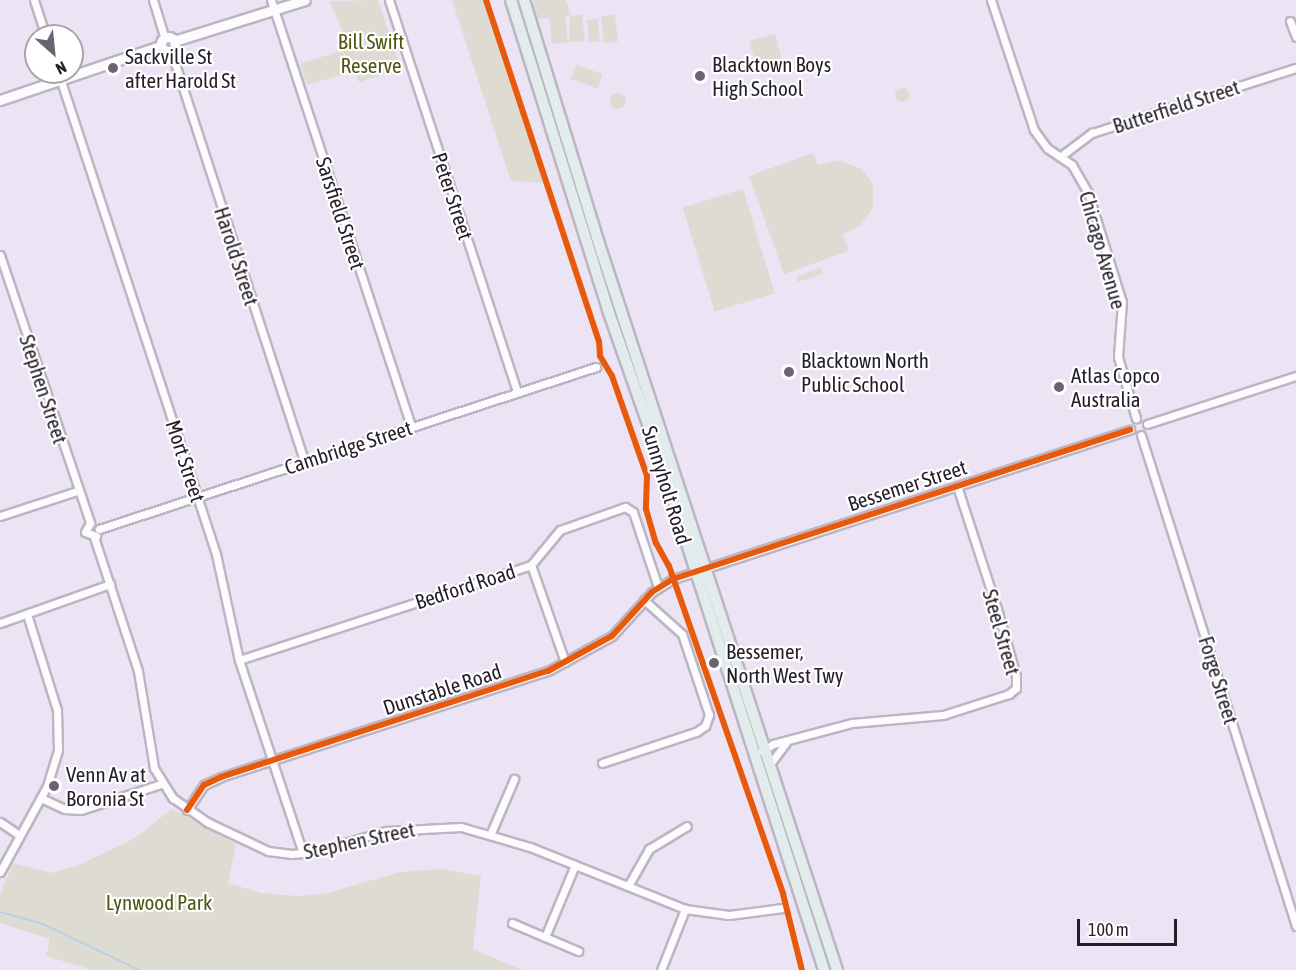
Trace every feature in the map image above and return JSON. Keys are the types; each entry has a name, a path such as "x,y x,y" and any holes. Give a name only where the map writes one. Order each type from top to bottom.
{"main road":[{"name":"Sunnyholt Road","path":"511,0 765,766 837,970"},
{"name":"Sunnyholt Road","path":"524,0 700,570 765,747 765,766 824,970"}],"street":[{"path":"34,0 42,24"},
{"path":"153,0 162,42"},
{"name":"Sarsfield Street","path":"271,0 411,427"},
{"path":"84,68 162,42 173,46 305,0"},
{"name":"Peter Street","path":"389,0 517,392"},
{"name":"Chicago Avenue","path":"991,0 1034,130 1047,148 1062,156 1085,185 1121,296 1118,357 1136,418"},
{"path":"1290,21 1296,37"},
{"name":"Harold Street","path":"173,46 304,461"},
{"name":"Butterfield Street","path":"1062,156 1092,133 1296,68"},
{"path":"0,100 39,84"},
{"name":"Mort Street","path":"62,84 216,554 239,660 303,853"},
{"name":"Stephen Street","path":"0,255 77,491 90,523 85,532 94,537 138,671 147,742 161,784 186,810 268,850 303,853 408,827 461,827 491,833 685,909 729,915 783,908"},
{"name":"Cambridge Street","path":"99,529 596,367"},
{"path":"1147,424 1136,418 1130,430 1141,435 1147,424 1296,376"},
{"name":"Bessemer Street","path":"700,570 1130,430"},
{"name":"Forge Street","path":"1141,435 1296,926"},
{"name":"Steel Street","path":"765,747 852,723 943,715 1009,694 1016,688 1000,621 957,486"},
{"path":"0,516 77,491"},
{"name":"Bedford Road","path":"239,660 531,565 561,530 628,507 639,526 658,587"},
{"path":"90,523 99,529 94,537"},
{"path":"531,565 565,662"},
{"name":"Dunstable Road","path":"186,810 213,780 523,681 565,662 612,636 658,587 700,570"},
{"path":"0,623 110,584"},
{"path":"602,763 696,732 705,726 709,716 682,633 644,600"},
{"path":"0,872 41,798 56,760 59,731 52,692 27,614"},
{"path":"765,766 786,743"},
{"path":"491,833 514,779"},
{"path":"41,798 61,808 81,810 161,784"},
{"path":"0,822 19,835"},
{"path":"628,886 649,849 687,825"},
{"path":"545,937 575,865"},
{"path":"661,970 685,909"},
{"path":"512,923 578,951"}],"green space":[{"name":"Bill Swift Reserve","path":"378,0 401,69 359,82 354,71 307,85 300,64 349,48 330,1"},
{"path":"452,0 483,0 544,183 511,181"},
{"path":"533,0 566,0 571,16 582,15 585,41 569,42 570,15 565,16 568,42 552,44 549,18 537,19"},
{"path":"615,15 618,42 604,43 601,16"},
{"path":"598,19 600,41 589,42 587,20"},
{"path":"775,34 779,46 773,48 779,47 782,60 757,67 749,41"},
{"path":"576,65 602,74 598,88 571,79"},
{"path":"899,88 905,88 909,95 905,102 899,102 895,98 895,92"},
{"path":"618,93 626,101 618,109 610,101"},
{"path":"813,153 818,165 838,160 862,169 873,185 873,208 860,226 843,234 849,251 784,274 749,176"},
{"path":"743,189 775,293 715,312 683,207"},
{"path":"821,267 823,274 798,282 796,277"},
{"name":"Lynwood Park","path":"172,809 236,844 228,883 261,893 297,896 324,894 400,872 441,869 481,876 473,949 522,970 92,970 46,956 50,939 0,923 0,895 13,863 51,873 77,866 133,839"}],"waterway":[{"path":"0,912 43,924 139,970"}],"cycle path":[{"path":"486,0 599,341 600,356 612,376 647,476 646,509 656,543 669,566 783,894 802,970"},
{"path":"187,810 204,785 221,777 548,671 612,636 652,592 673,579 1130,430"}],"place":[{"name":"Sackville St after Harold St","path":"113,68"},
{"name":"Blacktown Boys High School","path":"700,76"},
{"name":"Blacktown North Public School","path":"789,372"},
{"name":"Atlas Copco Australia","path":"1059,387"},
{"name":"Bessemer, North West Twy","path":"714,663"},
{"name":"Venn Av at Boronia St","path":"54,786"}]}
